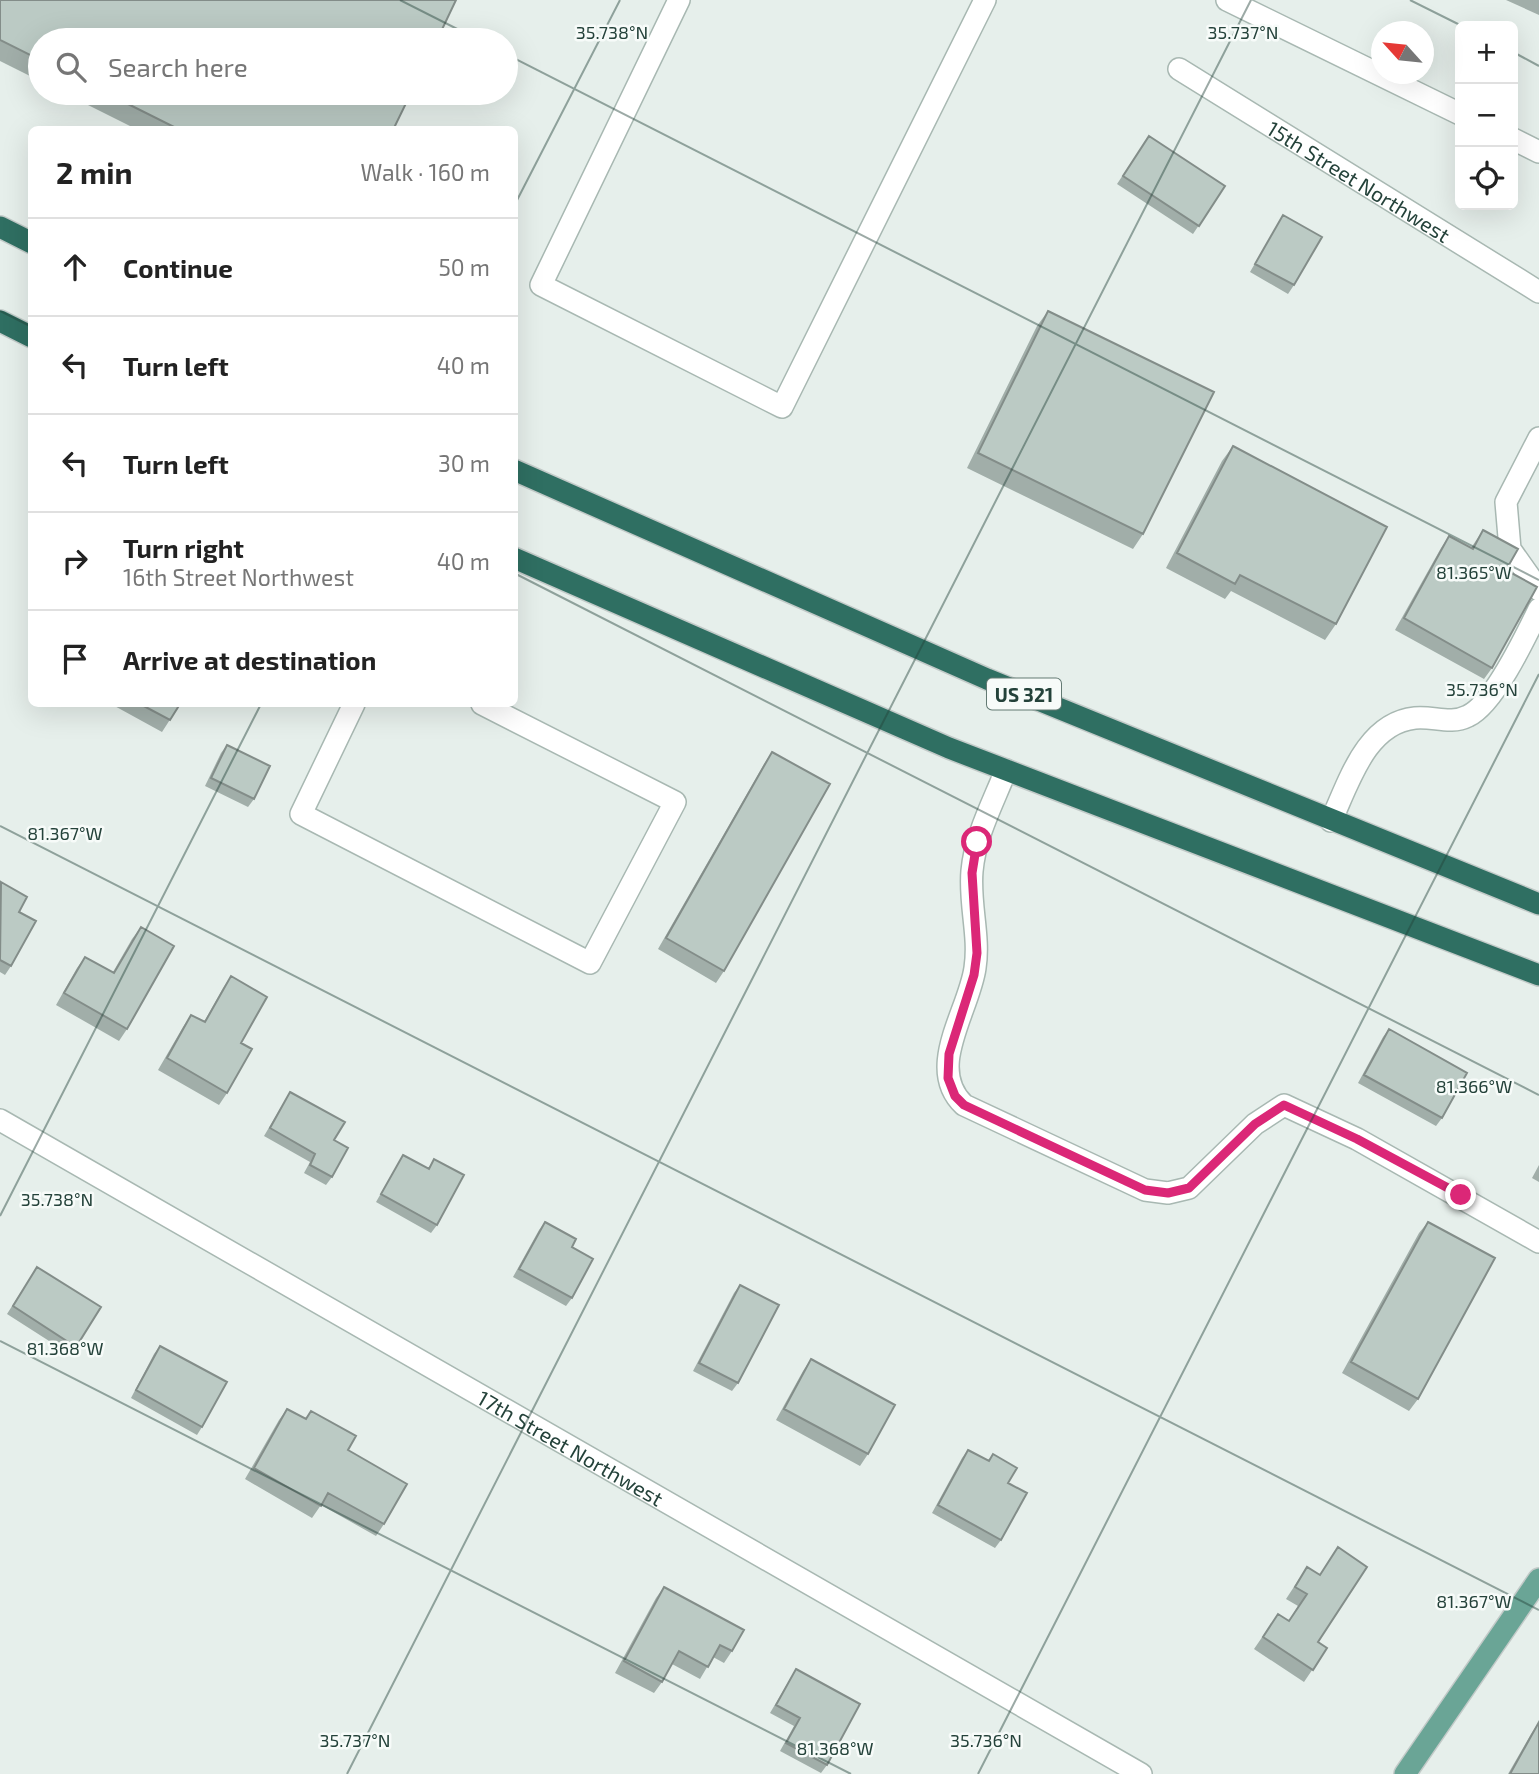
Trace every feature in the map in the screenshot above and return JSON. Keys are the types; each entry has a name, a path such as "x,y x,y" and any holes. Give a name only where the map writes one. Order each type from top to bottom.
{"highway":[{"path":"0,228 28,241"},
{"path":"0,321 28,335"},
{"name":"US 321","path":"518,472 986,679 1539,904"},
{"path":"518,560 949,748 1539,975"}],"main road":[{"path":"1405,1774 1539,1578"}],"street":[{"path":"679,0 541,285 782,407 985,0"},
{"path":"1227,0 1455,112"},
{"name":"15th Street Northwest","path":"1179,69 1539,292"},
{"path":"1518,142 1539,152"},
{"path":"1539,438 1506,502 1510,549 1539,590"},
{"path":"1331,821 1374,739 1392,724 1415,718 1448,722 1470,716 1486,702 1539,610"},
{"path":"354,707 301,814 590,963 676,802 488,707"},
{"path":"1006,769 977,842 972,873 977,953 974,975 949,1054 948,1078 955,1096 964,1105 1145,1190 1168,1193 1189,1188 1255,1124 1284,1105 1357,1139 1539,1242"},
{"name":"17th Street Northwest","path":"0,1120 1141,1774"}],"building":[{"path":"0,0 456,0 443,28 28,28 28,54 0,40"},
{"path":"130,105 405,105 395,126 172,126"},
{"path":"1149,136 1225,186 1199,226 1123,176"},
{"path":"1283,215 1322,237 1294,285 1255,264"},
{"path":"1048,311 1214,392 1143,534 978,453"},
{"path":"1233,446 1387,527 1336,624 1240,575 1235,584 1177,553"},
{"path":"1483,530 1518,549 1506,570 1537,587 1492,668 1404,618 1449,536 1473,549"},
{"path":"146,707 178,707 170,720"},
{"path":"227,745 270,766 254,799 211,778"},
{"path":"772,752 830,784 724,971 666,938"},
{"path":"1,882 27,897 19,912 36,921 11,966 0,960"},
{"path":"141,927 174,946 127,1029 64,993 85,957 114,973"},
{"path":"231,976 267,997 241,1043 252,1049 227,1093 167,1058 191,1015 205,1022"},
{"path":"1389,1029 1467,1073 1442,1118 1364,1075"},
{"path":"290,1092 345,1122 334,1140 348,1148 332,1177 310,1165 315,1154 270,1128"},
{"path":"403,1155 429,1169 434,1159 464,1175 437,1225 381,1194"},
{"path":"545,1222 576,1239 572,1247 593,1259 572,1298 519,1269"},
{"path":"1428,1222 1495,1258 1418,1399 1351,1362"},
{"path":"37,1267 101,1307 76,1347 13,1306"},
{"path":"740,1285 779,1305 738,1383 699,1363"},
{"path":"160,1346 227,1382 202,1427 136,1390"},
{"path":"811,1359 895,1405 868,1454 784,1409"},
{"path":"287,1409 306,1419 311,1411 356,1436 348,1450 407,1484 384,1524 328,1493 321,1506 254,1468"},
{"path":"968,1450 989,1461 993,1454 1017,1468 1008,1483 1027,1493 1001,1540 938,1505"},
{"path":"1338,1547 1367,1567 1318,1642 1327,1648 1313,1670 1263,1637 1278,1614 1289,1621 1307,1594 1295,1587 1307,1567 1320,1575"},
{"path":"664,1587 744,1630 732,1651 720,1645 708,1667 679,1651 662,1682 624,1661"},
{"path":"796,1669 860,1704 827,1765 786,1743 800,1718 776,1705"},
{"path":"1539,1722 1539,1774 1510,1774"}],"route":[{"path":"977,842 972,873 977,953 974,975 949,1054 948,1078 955,1096 964,1105 1145,1190 1168,1193 1189,1188 1255,1124 1284,1105 1357,1139 1461,1195"}]}
